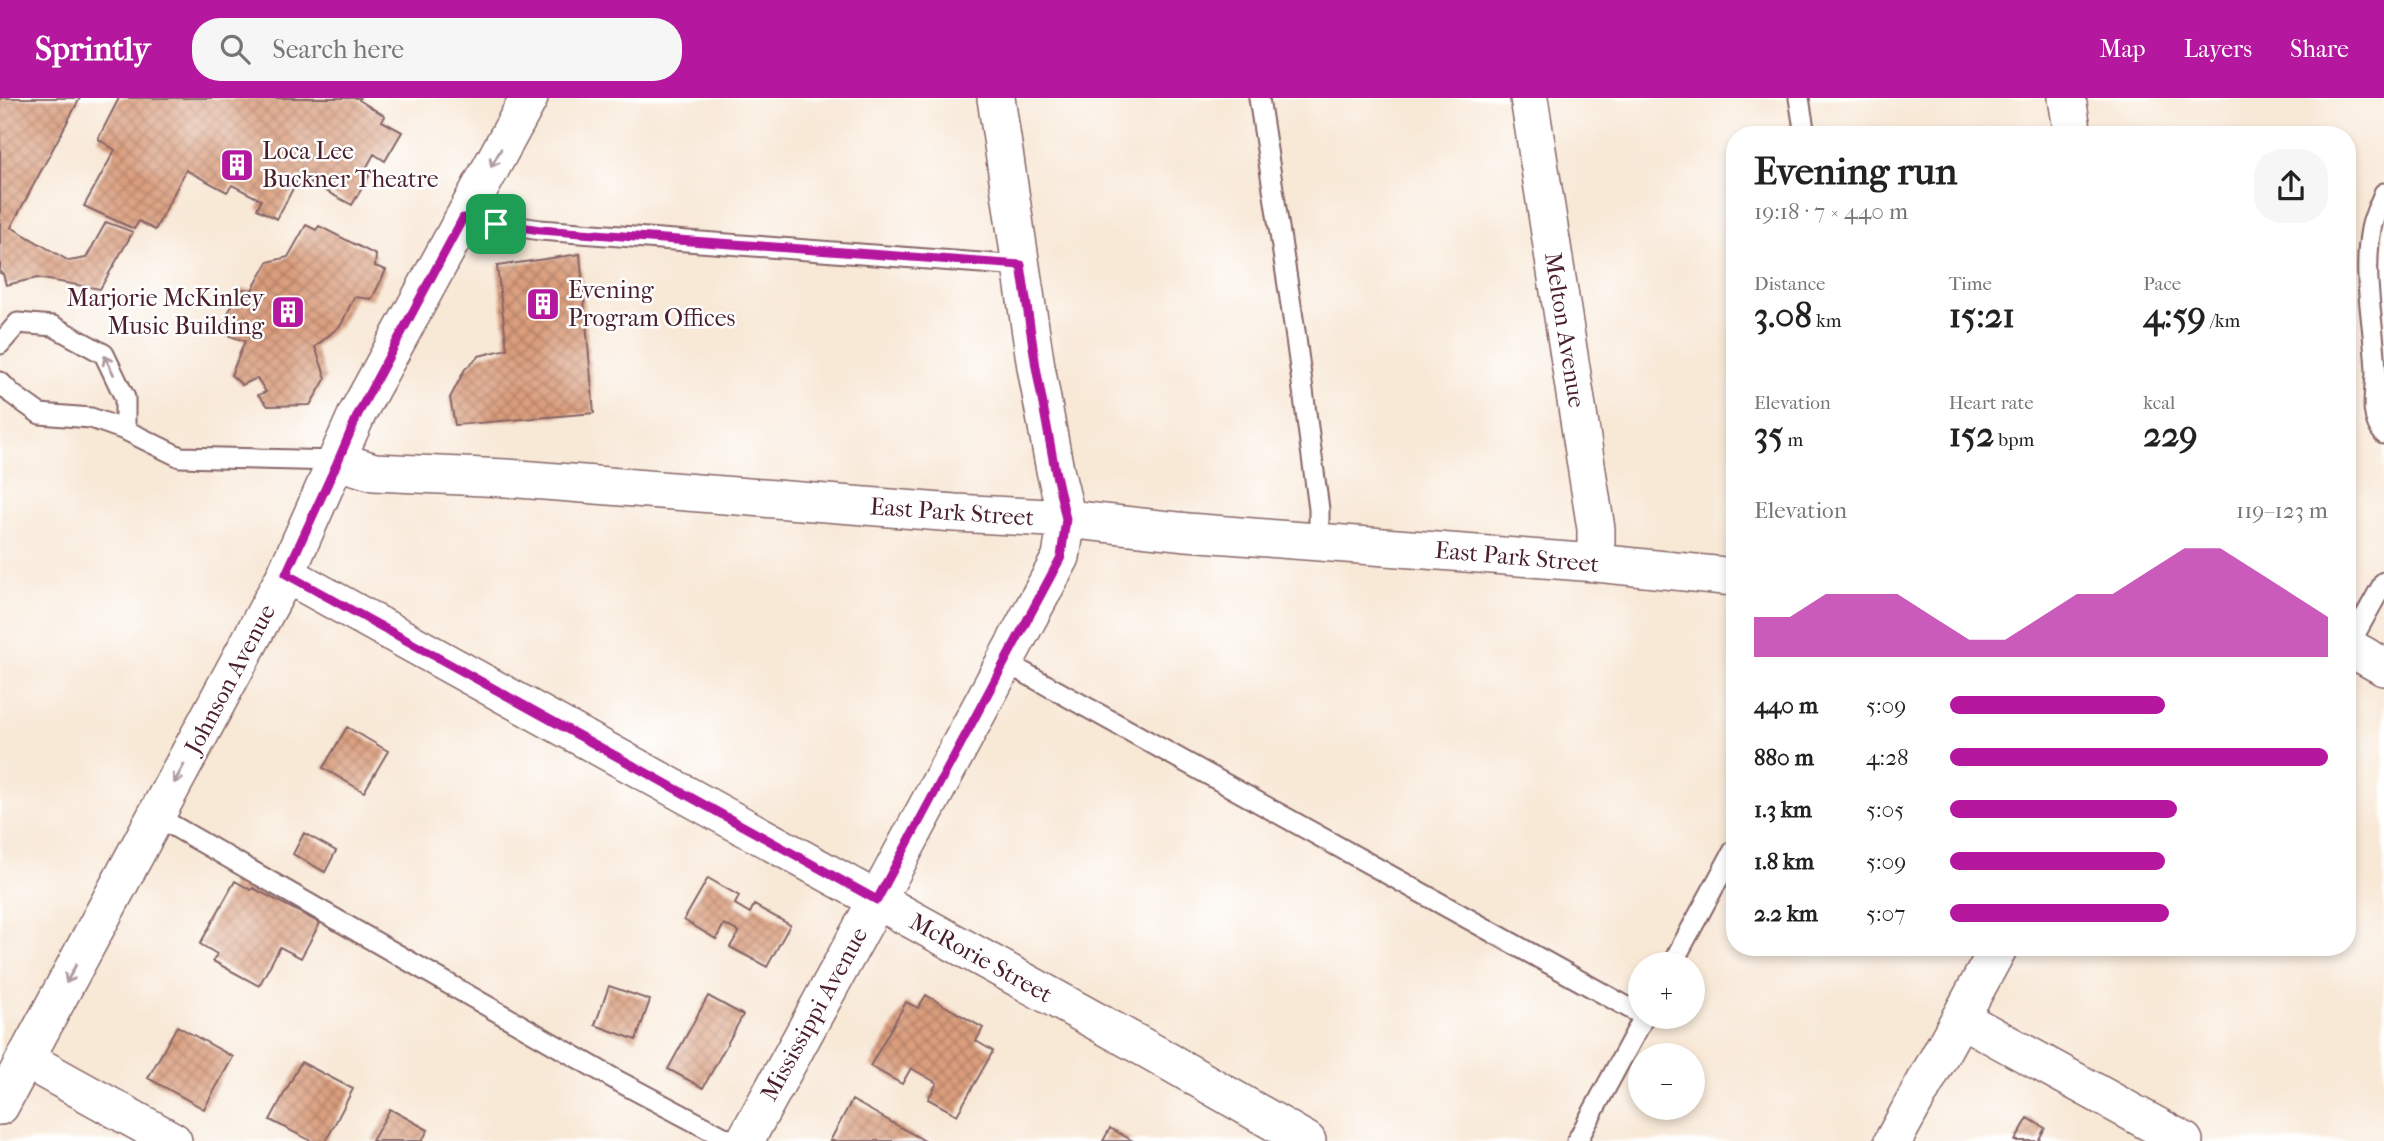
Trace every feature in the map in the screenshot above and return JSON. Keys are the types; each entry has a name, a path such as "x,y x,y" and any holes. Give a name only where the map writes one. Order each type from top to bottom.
{"street":[{"name":"Johnson Avenue","path":"0,1106 286,574 358,414 529,98"},
{"name":"Mississippi Avenue","path":"745,1141 1061,557 1066,519 1041,393 996,98"},
{"name":"Melton Avenue","path":"1529,98 1596,529 1596,564"},
{"path":"2067,98 2072,126"},
{"name":"East Park Street","path":"338,461 374,471 506,478 955,513 1066,519 1726,576"},
{"name":"McRorie Street","path":"286,574 1152,1052 1307,1141"},
{"path":"2356,652 2384,667"},
{"path":"1893,1141 1994,956"},
{"path":"1960,1018 2184,1141"},
{"path":"25,1059 173,1141"}],"lane":[{"path":"1259,98 1316,482 1319,541"},
{"path":"1799,98 1804,126"},
{"path":"2384,193 2371,226 2368,257 2376,299 2376,372 2373,398 2379,428 2384,434"},
{"path":"463,218 540,230 1021,265"},
{"path":"0,344 19,323 53,326 104,354 124,398 125,430"},
{"path":"0,382 40,414 91,418 125,430 180,457 338,461"},
{"path":"2356,631 2384,582"},
{"path":"1005,662 1628,1007"},
{"path":"156,816 606,1074 732,1141"},
{"path":"1679,952 1726,865"},
{"path":"1577,1141 1638,1029"}],"building":[{"path":"0,98 80,98 11,227 69,261 86,258 106,222 133,232 100,289 37,278 6,285 3,274 0,273"},
{"name":"Loca Lee Buckner Theatre","path":"119,98 360,98 359,100 385,116 382,121 402,132 385,161 374,154 364,172 369,176 352,205 299,177 277,219 257,209 261,200 232,185 227,192 186,170 155,230 139,221 134,229 84,206 115,150 98,139"},
{"name":"Marjorie McKinley Music Building","path":"306,225 316,230 319,226 376,255 375,266 386,270 372,299 354,297 341,325 315,347 326,378 310,405 268,406 258,395 266,392 257,378 242,385 231,375 245,341 218,332 241,289 252,290 268,262 288,257"},
{"name":"Evening Program Offices","path":"580,254 594,413 455,425 450,398 465,369 479,356 507,349 497,266"},
{"path":"347,727 388,751 364,792 323,768"},
{"path":"304,833 336,851 325,872 293,854"},
{"path":"708,878 739,896 735,904 750,913 754,905 790,925 767,967 730,947 739,932 724,924 716,939 684,920"},
{"path":"235,881 320,923 301,958 280,947 259,986 213,961 217,954 200,944"},
{"path":"609,986 650,1000 636,1040 595,1025"},
{"path":"926,995 983,1028 976,1041 993,1051 957,1115 928,1099 937,1083 911,1068 902,1084 870,1066 906,1002 918,1008"},
{"path":"708,996 743,1015 703,1088 668,1069"},
{"path":"177,1026 233,1057 204,1109 148,1078"},
{"path":"301,1062 353,1089 326,1141 311,1141 270,1120"},
{"path":"852,1100 925,1141 830,1141"},
{"path":"390,1109 428,1130 422,1141 372,1141"},
{"path":"2028,1118 2045,1128 2038,1141 2015,1141"},
{"path":"1110,1128 1133,1141 1103,1141"}],"place":[{"name":"Loca Lee Buckner Theatre","path":"237,165"},
{"name":"Evening Program Offices","path":"543,304"},
{"name":"Marjorie McKinley Music Building","path":"288,312"}],"route":[{"path":"463,218 496,224 540,230 1021,265 1036,367 1066,519 1061,557 877,900 286,574 358,414 463,218"}]}
